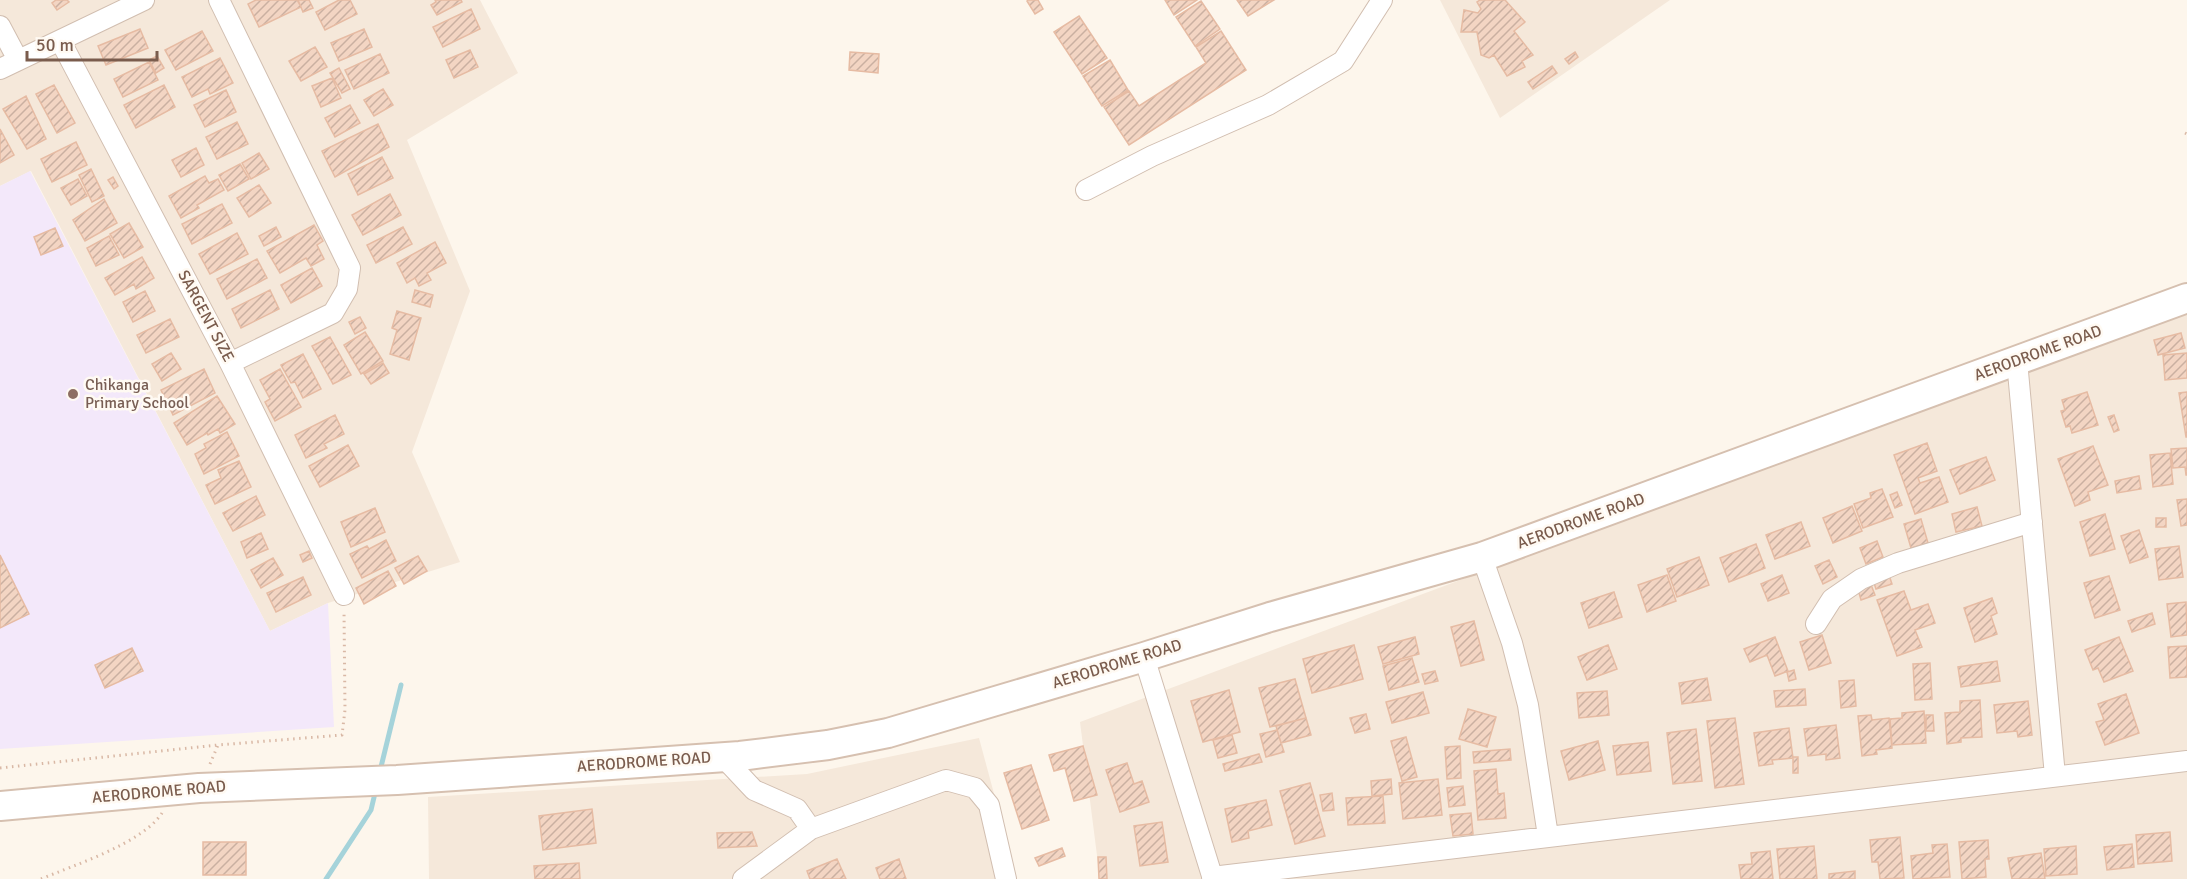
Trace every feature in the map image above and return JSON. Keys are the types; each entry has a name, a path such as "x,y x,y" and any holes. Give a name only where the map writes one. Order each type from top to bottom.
{"street":[{"path":"0,69 61,42 144,0"},
{"path":"219,0 350,267 347,289 333,314 230,363"},
{"path":"1086,190 1152,156 1268,105 1343,61 1382,0"},
{"path":"0,26 18,60"},
{"name":"SARGENT SIZE","path":"61,42 230,363 344,595"},
{"name":"AERODROME ROAD","path":"0,806 188,789 398,780 723,757 828,745 888,733 1144,657 1270,616 1482,557 2187,298"},
{"path":"2017,361 2055,776"},
{"path":"1816,624 1832,599 1861,579 1899,563 2032,522"},
{"path":"1482,557 1512,642 1528,705 1548,836"},
{"path":"1144,657 1213,878 2187,761"},
{"path":"723,757 754,790 796,809 811,829"},
{"path":"743,879 811,829 946,780 975,788 989,805 1006,879"}],"path":[{"path":"0,768 218,745 342,735 345,710 344,595"},
{"path":"41,879 121,845 157,822 188,789 218,745"}],"shaded area":[{"path":"0,0 480,0 518,73 407,140 470,291 412,452 460,562 328,603 270,631 31,171 0,186"},
{"path":"1440,0 1670,0 1500,118"},
{"name":"Chikanga Primary School","path":"30,171 270,631 328,603 334,727 0,749 0,186"},
{"path":"2187,309 2187,879 1100,879 1080,722"},
{"path":"979,738 1017,879 429,879 428,797 807,774"}],"building":[{"path":"56,0 69,2 57,10 52,3"},
{"path":"256,0 297,0 301,7 259,27 248,4"},
{"path":"298,0 309,0 313,8 303,12"},
{"path":"339,0 350,0 357,14 325,30 316,12"},
{"path":"435,0 461,0 462,2 437,15 431,5 436,2"},
{"path":"1028,0 1038,0 1043,9 1035,14"},
{"path":"1165,0 1197,0 1174,15"},
{"path":"1237,0 1274,0 1248,16"},
{"path":"1505,0 1525,22 1514,31 1533,55 1522,61 1525,67 1507,76 1494,55 1489,58 1481,55 1477,32 1461,32 1464,10 1478,13 1481,9 1477,2"},
{"path":"1201,1 1220,29 1195,46 1176,17"},
{"path":"471,9 480,29 443,47 433,27"},
{"path":"1079,16 1107,58 1082,74 1054,32"},
{"path":"140,29 148,48 106,65 98,46"},
{"path":"364,29 372,47 339,61 331,43"},
{"path":"202,31 213,51 176,70 165,50"},
{"path":"1221,31 1246,70 1129,145 1104,107 1129,91 1139,106 1206,63 1196,47"},
{"path":"315,47 327,67 301,81 289,61"},
{"path":"470,50 478,67 454,78 446,60"},
{"path":"850,52 879,54 878,73 849,70"},
{"path":"1575,52 1578,57 1569,64 1565,59"},
{"path":"380,54 389,73 354,89 345,70"},
{"path":"157,56 164,68 156,73 149,60"},
{"path":"220,58 233,83 210,94 208,89 192,97 182,77"},
{"path":"1110,60 1128,90 1102,106 1083,76"},
{"path":"149,62 158,80 123,97 114,79"},
{"path":"1552,66 1557,73 1533,89 1528,82"},
{"path":"339,68 350,89 342,93 330,73"},
{"path":"332,78 341,98 321,107 312,86"},
{"path":"54,85 75,123 57,133 36,94"},
{"path":"164,85 175,107 136,128 124,105"},
{"path":"383,89 393,105 374,116 364,100"},
{"path":"226,90 236,112 205,127 194,105"},
{"path":"26,96 46,139 27,149 3,109"},
{"path":"350,105 360,123 335,137 325,118"},
{"path":"237,122 248,144 217,159 206,137"},
{"path":"378,124 389,147 335,177 322,151"},
{"path":"0,129 14,155 0,163"},
{"path":"76,142 87,165 52,182 41,159"},
{"path":"196,148 204,165 181,177 172,160"},
{"path":"259,153 269,169 251,179 242,163"},
{"path":"382,157 393,178 358,195 348,174"},
{"path":"240,164 249,179 228,191 219,175"},
{"path":"91,169 104,196 92,202 79,175"},
{"path":"205,176 209,183 218,179 224,190 197,205 199,208 181,218 169,196"},
{"path":"113,177 118,186 114,189 108,180"},
{"path":"78,179 87,196 71,205 61,188"},
{"path":"259,185 271,203 249,217 237,198"},
{"path":"390,194 401,215 363,235 352,215"},
{"path":"104,199 117,223 85,241 73,220"},
{"path":"222,204 232,223 192,244 182,224"},
{"path":"129,223 143,247 124,258 110,234"},
{"path":"314,225 323,241 317,245 324,259 311,266 306,258 280,273 267,251"},
{"path":"276,227 281,237 264,246 259,236"},
{"path":"403,227 412,244 376,263 367,245"},
{"path":"55,228 63,246 41,255 34,237"},
{"path":"237,233 248,254 210,274 199,254"},
{"path":"109,236 119,255 96,266 87,248"},
{"path":"435,242 446,263 427,273 431,280 419,286 415,278 407,283 397,263"},
{"path":"142,257 154,278 136,289 134,284 115,295 105,278"},
{"path":"257,259 267,278 227,299 217,279"},
{"path":"312,268 322,286 291,303 281,285"},
{"path":"270,290 279,309 241,328 232,309"},
{"path":"415,290 433,295 430,307 412,302"},
{"path":"145,291 155,311 133,322 123,302"},
{"path":"397,311 421,318 409,360 390,354 397,330 392,328"},
{"path":"360,317 366,328 355,334 349,322"},
{"path":"170,319 179,337 146,353 137,335"},
{"path":"365,332 383,361 361,374 344,345"},
{"path":"2181,333 2185,348 2158,355 2154,340"},
{"path":"330,337 351,375 333,384 312,346"},
{"path":"171,353 181,369 162,381 152,364"},
{"path":"2187,353 2187,378 2165,380 2163,355"},
{"path":"303,354 321,389 303,398 295,382 291,383 281,365"},
{"path":"383,363 389,373 371,384 364,374"},
{"path":"204,369 215,393 173,415 161,390"},
{"path":"280,369 301,407 275,421 265,402 270,399 260,380"},
{"path":"2087,392 2098,425 2072,433 2070,426 2066,427 2061,411 2065,410 2062,400"},
{"path":"2187,392 2187,437 2186,437 2179,393"},
{"path":"217,396 235,424 220,433 218,429 208,435 207,433 187,445 174,423"},
{"path":"335,415 344,434 324,444 327,448 306,458 295,435"},
{"path":"2114,415 2119,430 2114,432 2108,417"},
{"path":"227,432 239,456 204,474 195,454 206,448 204,444"},
{"path":"1927,443 1937,471 1918,478 1920,483 1939,477 1948,502 1915,514 1894,455"},
{"path":"348,445 359,466 320,487 309,466"},
{"path":"2093,446 2108,485 2088,492 2090,500 2075,506 2058,459"},
{"path":"2187,448 2186,475 2185,467 2173,468 2171,449"},
{"path":"2170,453 2173,484 2153,487 2150,455"},
{"path":"1986,457 1995,480 1960,494 1950,470"},
{"path":"239,461 251,487 215,504 206,485 221,478 218,470"},
{"path":"2139,476 2141,489 2117,493 2115,481"},
{"path":"1882,489 1893,517 1863,528 1854,504 1871,498 1870,493"},
{"path":"1897,492 1902,505 1895,508 1890,495"},
{"path":"256,496 265,515 233,531 223,513"},
{"path":"2187,499 2187,525 2181,526 2177,500"},
{"path":"1852,506 1862,531 1833,543 1823,518"},
{"path":"1977,507 1982,526 1956,532 1952,514"},
{"path":"375,508 385,532 351,547 341,522"},
{"path":"2105,514 2115,549 2090,556 2080,522"},
{"path":"2156,518 2166,518 2166,527 2156,527"},
{"path":"1921,519 1928,543 1911,548 1904,524"},
{"path":"1801,522 1810,546 1775,559 1766,535"},
{"path":"2139,530 2148,557 2130,563 2121,536"},
{"path":"261,533 268,549 247,558 241,542"},
{"path":"386,540 396,561 362,578 350,554 367,546 369,549"},
{"path":"1877,541 1883,557 1866,564 1860,548"},
{"path":"1756,544 1765,568 1729,582 1720,558"},
{"path":"2179,546 2183,577 2159,580 2155,549"},
{"path":"309,551 312,558 303,562 300,555"},
{"path":"0,555 29,614 0,628"},
{"path":"418,556 427,571 404,584 395,568"},
{"path":"1699,557 1709,585 1677,597 1667,569"},
{"path":"273,558 283,575 261,588 251,570"},
{"path":"1829,560 1837,577 1823,584 1815,566"},
{"path":"388,571 396,586 364,604 356,588"},
{"path":"1667,575 1676,601 1647,612 1638,585"},
{"path":"1782,575 1789,593 1768,601 1761,584"},
{"path":"1889,575 1892,584 1876,589 1873,580"},
{"path":"2109,576 2120,610 2095,618 2084,583"},
{"path":"303,577 311,595 276,612 267,593"},
{"path":"1870,582 1875,595 1861,600 1857,586"},
{"path":"1904,591 1911,610 1928,604 1935,623 1915,630 1922,647 1897,656 1877,600"},
{"path":"1614,592 1622,617 1589,628 1581,603"},
{"path":"1992,598 1997,613 1991,616 1997,634 1975,642 1964,608"},
{"path":"2186,602 2187,635 2171,637 2167,604"},
{"path":"2152,613 2155,624 2132,632 2128,621"},
{"path":"1474,621 1484,660 1461,666 1451,627"},
{"path":"1822,635 1831,663 1809,670 1800,642"},
{"path":"1415,637 1419,654 1383,664 1378,647"},
{"path":"1775,637 1788,671 1775,676 1767,655 1750,662 1744,649"},
{"path":"2119,637 2133,671 2104,682 2098,668 2093,670 2085,650"},
{"path":"1354,645 1363,679 1312,693 1303,659"},
{"path":"1608,645 1617,669 1587,680 1578,657"},
{"path":"2187,646 2187,677 2170,678 2168,647"},
{"path":"132,648 143,671 105,688 95,665"},
{"path":"1412,658 1419,682 1389,690 1383,666"},
{"path":"1997,661 2000,681 1961,687 1958,667"},
{"path":"1930,663 1932,699 1915,700 1913,664"},
{"path":"1794,670 1796,679 1789,681 1787,672"},
{"path":"1435,671 1438,681 1425,684 1422,674"},
{"path":"1707,678 1711,700 1682,704 1679,683"},
{"path":"1295,679 1306,718 1270,727 1259,688"},
{"path":"1854,680 1856,706 1841,708 1839,681"},
{"path":"1805,689 1806,705 1776,707 1774,691"},
{"path":"1229,690 1240,732 1203,742 1191,701"},
{"path":"1607,691 1609,715 1579,718 1577,693"},
{"path":"1423,692 1429,713 1392,723 1386,702"},
{"path":"2126,694 2139,733 2105,745 2096,722 2104,720 2098,704"},
{"path":"1980,700 1982,737 1961,738 1961,742 1947,744 1945,713 1960,712 1960,701"},
{"path":"2028,701 2032,735 2018,737 2017,731 1997,733 1994,705"},
{"path":"1468,709 1496,717 1487,747 1459,739"},
{"path":"1924,711 1926,743 1892,745 1890,719 1902,718 1902,713"},
{"path":"1366,714 1370,729 1355,733 1350,718"},
{"path":"1871,715 1872,720 1889,718 1892,748 1876,750 1877,754 1862,756 1858,716"},
{"path":"1926,715 1933,715 1934,731 1926,731"},
{"path":"1306,718 1311,735 1281,743 1276,726"},
{"path":"1735,718 1744,784 1715,788 1707,721"},
{"path":"1836,725 1840,758 1826,760 1826,754 1808,756 1804,729"},
{"path":"1789,728 1793,758 1772,760 1773,764 1759,766 1754,733"},
{"path":"1696,729 1702,781 1673,784 1667,733"},
{"path":"1277,730 1284,752 1266,757 1260,734"},
{"path":"1232,735 1237,753 1218,758 1213,740"},
{"path":"1406,737 1417,777 1402,781 1391,741"},
{"path":"1598,741 1605,770 1569,780 1561,751"},
{"path":"1648,742 1651,771 1617,775 1613,746"},
{"path":"1083,746 1097,795 1074,801 1065,768 1054,771 1049,755"},
{"path":"1460,746 1461,778 1447,779 1445,747"},
{"path":"1510,749 1511,760 1474,763 1473,752"},
{"path":"1259,754 1262,762 1225,771 1223,764"},
{"path":"1793,757 1798,757 1798,773 1793,773"},
{"path":"1127,763 1134,784 1142,781 1149,802 1120,812 1106,770"},
{"path":"1031,765 1049,820 1022,829 1004,773"},
{"path":"1496,769 1498,794 1504,793 1506,818 1478,820 1474,771"},
{"path":"1391,779 1392,794 1372,796 1371,781"},
{"path":"1438,779 1442,815 1403,819 1399,783"},
{"path":"1310,783 1325,836 1295,844 1280,791"},
{"path":"1463,786 1465,805 1449,807 1447,788"},
{"path":"1332,793 1334,810 1323,811 1320,795"},
{"path":"1383,796 1385,823 1348,825 1346,798"},
{"path":"1266,800 1272,825 1248,831 1249,838 1232,842 1225,809"},
{"path":"592,809 596,843 543,850 539,816"},
{"path":"1471,813 1473,834 1453,836 1450,815"},
{"path":"1162,822 1168,862 1140,866 1134,826"},
{"path":"752,832 757,846 718,848 717,833"},
{"path":"2170,832 2172,861 2138,864 2136,835"},
{"path":"1900,837 1904,878 1880,879 1878,862 1872,862 1870,840"},
{"path":"1988,840 1989,859 1985,859 1986,877 1962,879 1959,842"},
{"path":"203,842 246,842 246,875 203,875"},
{"path":"1947,844 1950,877 1913,879 1911,856 1933,853 1932,845"},
{"path":"2132,844 2134,867 2107,870 2104,847"},
{"path":"1814,846 1817,879 1780,879 1777,849"},
{"path":"2076,846 2077,874 2046,876 2044,849"},
{"path":"1062,848 1065,856 1039,866 1035,858"},
{"path":"1770,851 1773,879 1741,879 1739,865 1752,864 1751,853"},
{"path":"2041,853 2045,879 2012,879 2008,858"},
{"path":"1098,857 1106,857 1107,879 1099,879"},
{"path":"837,859 846,879 810,879 807,871"},
{"path":"899,859 906,879 880,879 876,868"},
{"path":"579,863 580,879 535,879 534,866"},
{"path":"1855,871 1855,879 1829,879 1829,874"}],"waterway":[{"path":"380,771 401,685"},
{"path":"326,879 371,810 376,789"}],"place":[{"name":"Chikanga Primary School","path":"73,394"}]}
